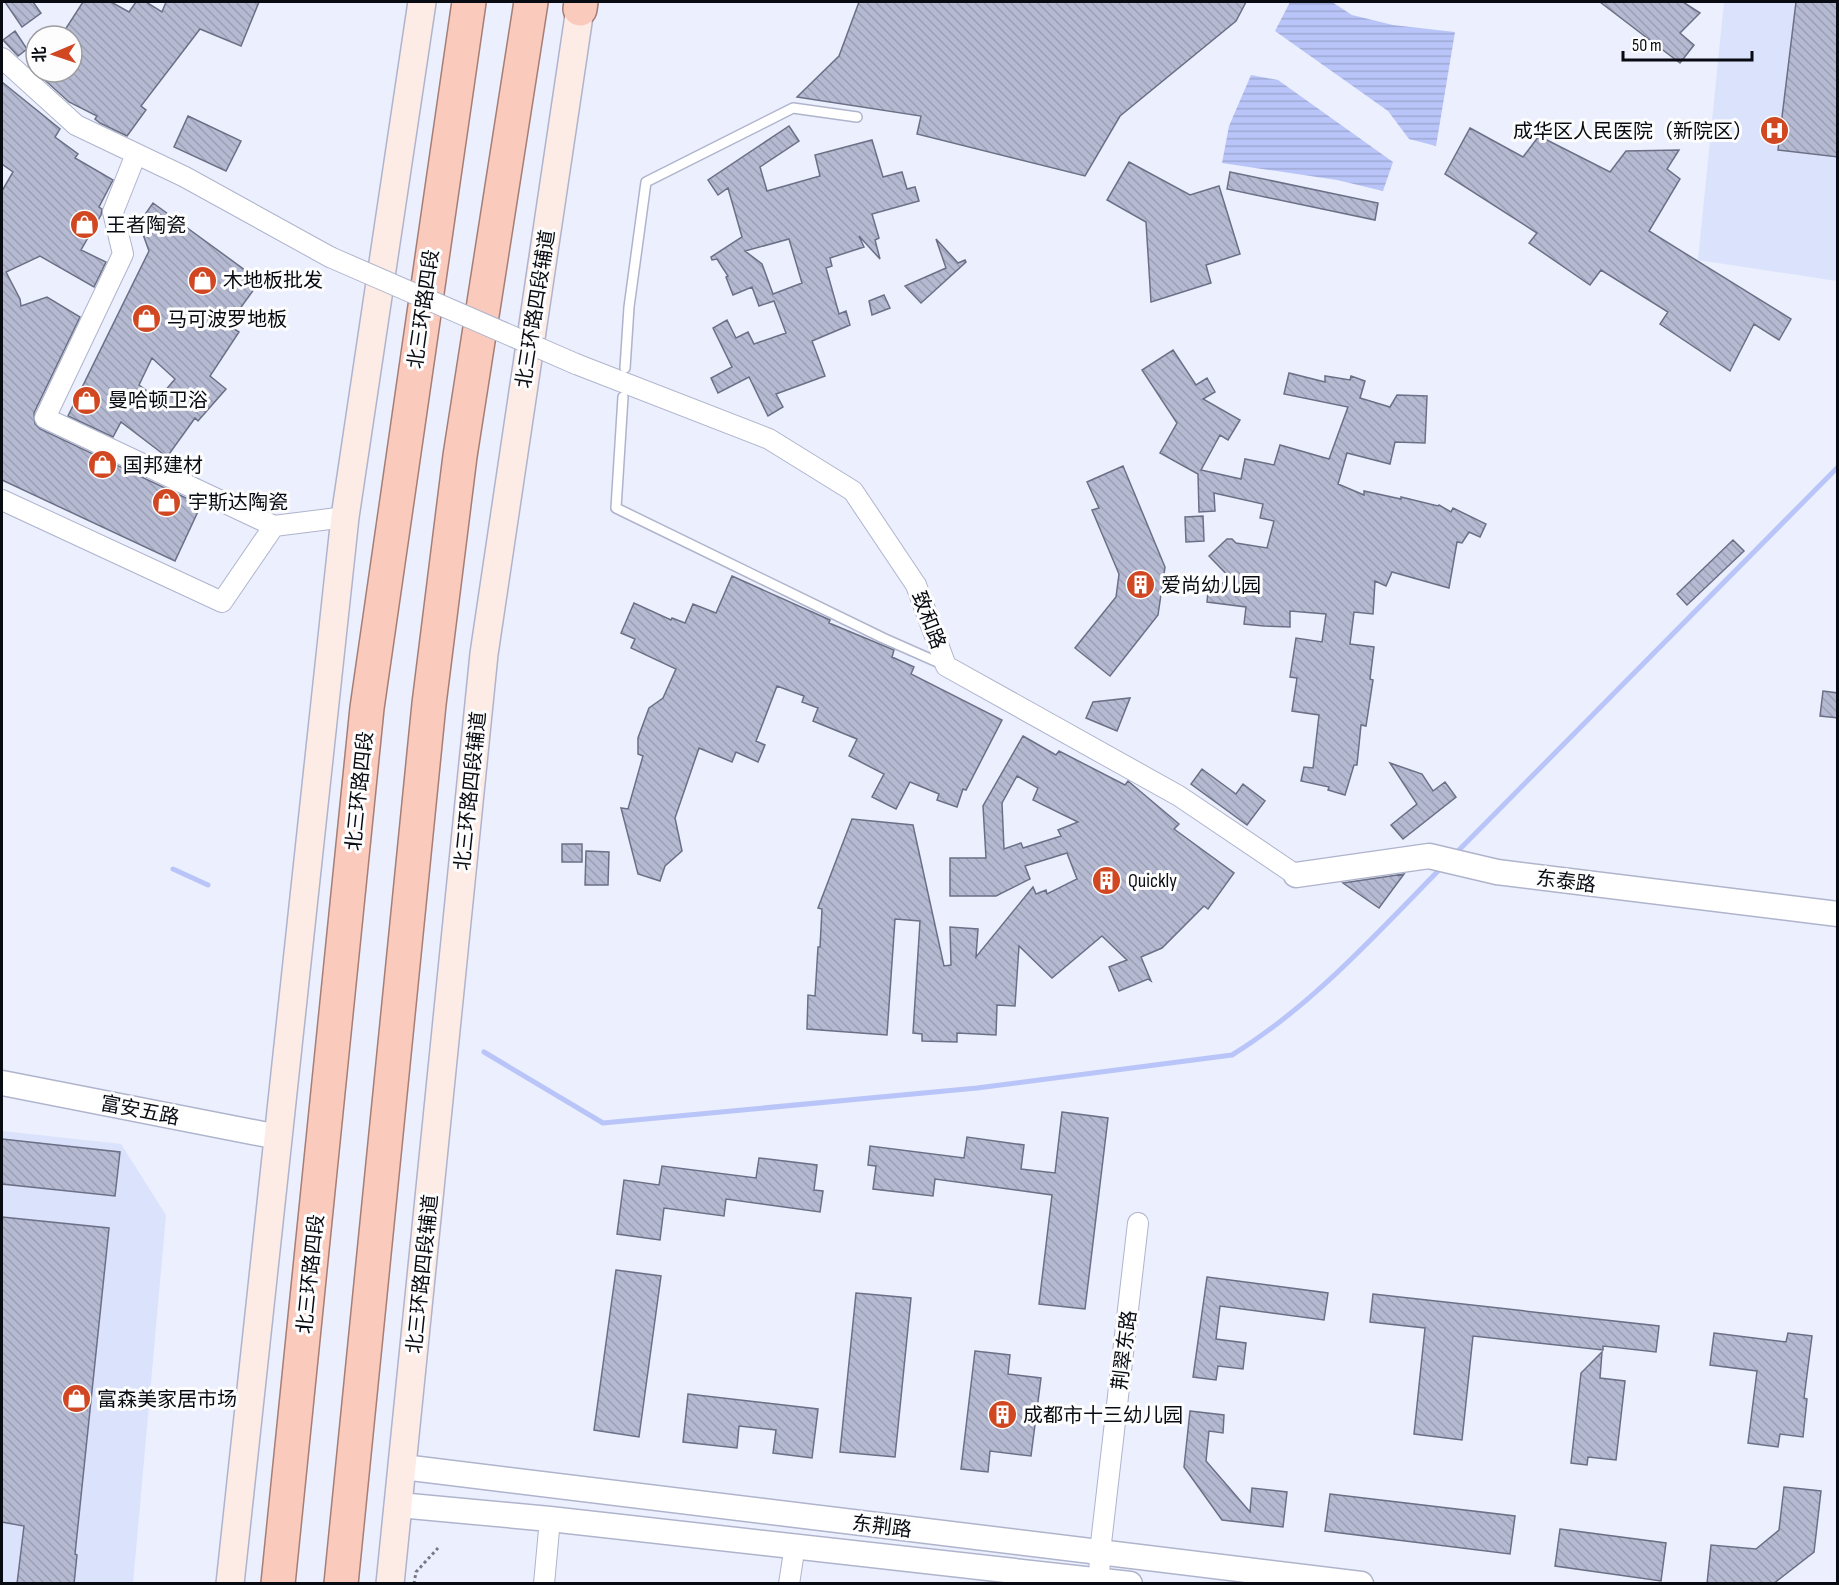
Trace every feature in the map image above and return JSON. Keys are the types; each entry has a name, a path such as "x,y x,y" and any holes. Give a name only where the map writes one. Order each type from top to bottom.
{"highway":[{"name":"北三环路四段","path":"278,1584 367,708 469,2"},
{"path":"341,1584 429,704 460,456 531,2"},
{"path":"268,1584 283,1531"}],"main road":[{"path":"230,1584 345,517 422,2"},
{"name":"北三环路四段辅道","path":"390,1584 484,654 581,4"}],"street":[{"name":"致和路","path":"2,58 76,125 184,177 330,257 576,364 769,439 853,491 916,585 946,666 1179,796 1296,875"},
{"path":"136,154 113,212 123,254 45,418 274,526 345,517"},
{"path":"2,500 222,602 274,526"},
{"name":"东泰路","path":"1296,875 1429,856 1497,872 1838,914"},
{"name":"富安五路","path":"2,1083 278,1137"},
{"name":"荆翠东路","path":"1099,1582 1100,1552 1138,1223"},
{"name":"东荆路","path":"403,1467 1361,1584"},
{"name":"东荆路","path":"399,1505 795,1545 1130,1584"},
{"path":"544,1584 550,1519"},
{"path":"789,1584 795,1545"}],"lane":[{"path":"625,368 629,307 646,182 793,108 857,117"},
{"path":"623,397 616,508 872,633 946,666"}],"path":[{"path":"414,1584 416,1572 438,1548"}],"shaded area":[{"name":"成华区人民医院（新院区）","path":"1724,2 1837,2 1837,281 1698,260"},
{"name":"富森美家居市场","path":"2,1131 121,1144 166,1215 133,1583 2,1584"}],"water":[{"path":"1290,2 1332,2 1352,15 1393,25 1455,32 1436,146 1409,139 1388,111 1275,31"},
{"path":"1251,75 1278,80 1393,162 1383,191 1337,180 1222,163 1229,126"}],"building":[{"path":"5,2 33,2 41,13 22,27"},
{"path":"83,2 111,2 129,12 136,2 146,2 162,12 166,2 259,2 241,46 200,29 141,106 146,110 127,136 100,123 95,119 97,116 69,102 49,84 84,84 84,24 69,24"},
{"path":"859,2 1246,2 1236,21 1120,116 1085,176 917,134 921,116 797,97 839,56"},
{"path":"1600,2 1683,2 1700,13 1680,33 1694,45 1680,63"},
{"path":"1796,2 1838,2 1838,157 1778,150"},
{"path":"15,31 24,44 24,51 18,56 3,40"},
{"path":"2,82 60,129 55,137 78,154 75,158 113,180 99,207 102,209 101,215 81,250 106,262 94,287 40,256 6,272 20,299 21,306 47,297 80,317 34,413 35,424 40,429 201,505 175,561 2,480 2,191 13,172 2,164"},
{"path":"188,116 241,141 226,171 174,147"},
{"path":"789,126 799,141 760,167 767,191 820,176 815,155 872,140 883,177 902,172 907,189 915,187 919,201 872,214 879,238 875,240 880,259 859,236 864,247 830,258 832,266 826,268 839,314 846,311 850,325 812,341 825,376 776,394 783,407 768,416 749,377 718,393 711,378 732,367 713,328 727,320 736,338 748,332 754,344 786,333 774,301 759,306 752,287 733,295 726,277 728,276 717,259 712,260 711,257 742,237 728,188 718,195 708,180","holes":["789,239 802,283 773,294 762,264 745,251"]},
{"path":"1470,128 1523,157 1539,136 1610,172 1626,151 1679,150 1667,169 1680,179 1649,231 1791,319 1779,340 1754,324 1730,371 1660,324 1668,312 1601,270 1590,285 1529,243 1537,233 1445,174"},
{"path":"1129,162 1190,195 1219,186 1240,254 1206,265 1211,283 1151,302 1146,222 1107,200"},
{"path":"1230,172 1378,203 1375,220 1227,189"},
{"path":"153,203 260,281 228,325 239,332 210,376 226,389 198,421 195,418 167,457 121,422 113,437 68,416 149,251 139,223","holes":["152,358 175,379 158,399 139,385"]},
{"path":"936,239 958,263 965,260 966,262 921,303 905,286 946,268"},
{"path":"884,295 890,308 872,315 869,301"},
{"path":"1173,350 1196,385 1207,378 1215,392 1203,399 1240,420 1228,440 1220,435 1201,470 1241,479 1245,459 1274,465 1280,445 1329,459 1348,407 1284,394 1289,373 1325,382 1325,376 1350,380 1351,376 1365,381 1360,398 1390,407 1397,395 1427,396 1425,443 1395,442 1390,464 1347,453 1338,484 1364,495 1364,491 1401,499 1401,497 1439,505 1451,512 1453,508 1486,524 1480,537 1469,532 1462,543 1457,542 1449,588 1392,572 1386,586 1375,581 1373,614 1354,612 1350,644 1374,647 1370,679 1373,680 1366,726 1361,725 1357,765 1354,765 1345,795 1328,790 1329,787 1301,781 1304,767 1313,768 1319,715 1292,711 1297,678 1290,677 1296,638 1322,642 1326,614 1290,611 1290,627 1244,624 1246,607 1207,602 1209,581 1237,585 1209,556 1227,539 1232,539 1236,543 1267,548 1274,521 1260,518 1263,504 1214,493 1215,511 1199,512 1198,474 1160,453 1177,423 1142,370"},
{"name":"爱尚幼儿园","path":"1123,466 1165,567 1158,615 1110,676 1075,648 1116,597 1119,574 1092,510 1099,508 1087,482"},
{"path":"1203,516 1204,541 1186,542 1185,517"},
{"path":"1733,540 1744,551 1687,605 1677,594"},
{"path":"732,576 830,620 829,623 894,650 892,657 914,667 911,674 1002,720 966,790 963,789 957,807 937,800 939,794 910,782 896,809 872,797 884,774 849,756 857,739 813,721 818,708 802,702 804,696 777,686 756,741 765,745 758,762 736,752 732,762 699,748 675,818 682,851 665,866 660,881 638,874 621,808 628,809 643,756 638,754 638,738 649,708 663,698 676,669 631,648 635,639 621,633 634,603 671,620 672,618 685,623 693,604 716,613"},
{"path":"1823,691 1838,693 1838,718 1820,716"},
{"path":"1130,698 1117,731 1086,718 1093,702"},
{"path":"1023,736 1056,755 1059,751 1125,785 1128,781 1179,824 1174,829 1234,873 1208,909 1204,906 1162,948 1141,957 1151,981 1148,979 1119,991 1109,967 1127,960 1102,936 1052,978 1019,946 1015,1006 997,1005 996,1035 957,1033 957,1042 922,1041 922,1034 913,1033 920,921 895,919 887,1035 807,1029 808,995 815,996 818,947 820,947 822,909 818,908 852,819 913,825 944,966 951,965 950,927 978,929 976,957 1033,887 1036,894 1046,890 1047,894 1077,879 1067,853 1025,866 1030,879 996,896 950,896 950,858 986,858 983,806","holes":["1017,776 1038,788 1033,800 1078,822 1058,830 1061,836 1023,848 1021,843 1004,849 1002,803"]},
{"path":"1390,763 1422,774 1433,791 1445,782 1456,797 1403,839 1391,825 1417,804"},
{"path":"1202,769 1236,794 1243,784 1265,801 1247,825 1191,784"},
{"path":"562,844 582,844 582,862 562,862"},
{"path":"586,851 609,852 608,885 585,885"},
{"path":"1404,874 1379,908 1343,883"},
{"path":"1062,1112 1108,1118 1085,1309 1039,1304 1052,1195 935,1179 933,1196 873,1189 876,1166 868,1165 870,1146 964,1158 967,1137 1024,1145 1021,1169 1055,1173"},
{"path":"2,1139 120,1152 115,1196 2,1184"},
{"path":"759,1158 817,1165 814,1190 823,1191 820,1212 726,1199 724,1216 664,1208 660,1240 617,1234 624,1180 659,1185 662,1166 756,1178"},
{"path":"2,1217 109,1228 75,1554 77,1555 74,1584 17,1584 24,1526 2,1522"},
{"path":"616,1270 661,1276 639,1437 594,1430"},
{"path":"1207,1277 1328,1293 1324,1320 1220,1306 1216,1339 1246,1343 1243,1369 1218,1366 1216,1380 1193,1377"},
{"path":"856,1293 911,1298 895,1457 840,1452"},
{"path":"1373,1294 1659,1326 1656,1352 1603,1346 1603,1350 1473,1336 1462,1440 1414,1434 1425,1328 1370,1322"},
{"path":"1714,1333 1786,1342 1788,1333 1812,1336 1804,1398 1807,1399 1803,1437 1780,1434 1778,1447 1748,1443 1757,1371 1710,1365"},
{"name":"成都市十三幼儿园","path":"975,1351 1010,1355 1008,1374 1041,1378 1031,1456 990,1451 988,1472 961,1469"},
{"path":"1602,1352 1600,1378 1625,1381 1616,1460 1588,1457 1587,1465 1571,1463 1581,1373"},
{"path":"688,1394 818,1409 812,1458 773,1453 776,1430 739,1426 737,1448 683,1442"},
{"path":"1190,1411 1224,1415 1223,1433 1209,1431 1206,1461 1250,1512 1252,1488 1287,1492 1283,1527 1222,1520 1184,1467"},
{"path":"1784,1487 1821,1491 1814,1552 1773,1584 1707,1584 1711,1545 1756,1549 1779,1530"},
{"path":"1330,1494 1515,1516 1510,1554 1325,1531"},
{"path":"1560,1529 1666,1543 1661,1581 1555,1566"}],"waterway":[{"path":"1455,854 1838,467"},
{"path":"484,1052 603,1123 977,1088 1232,1055 1261,1036 1316,992 1368,943 1442,867"},
{"path":"173,869 208,885"}],"place":[{"name":"成华区人民医院（新院区）","path":"1774,131"},
{"name":"王者陶瓷","path":"85,225"},
{"name":"木地板批发","path":"202,280"},
{"name":"马可波罗地板","path":"146,319"},
{"name":"曼哈顿卫浴","path":"87,400"},
{"name":"国邦建材","path":"102,465"},
{"name":"宇斯达陶瓷","path":"167,502"},
{"name":"爱尚幼儿园","path":"1140,585"},
{"name":"Quickly","path":"1107,880"},
{"name":"富森美家居市场","path":"76,1399"},
{"name":"成都市十三幼儿园","path":"1002,1415"}]}
